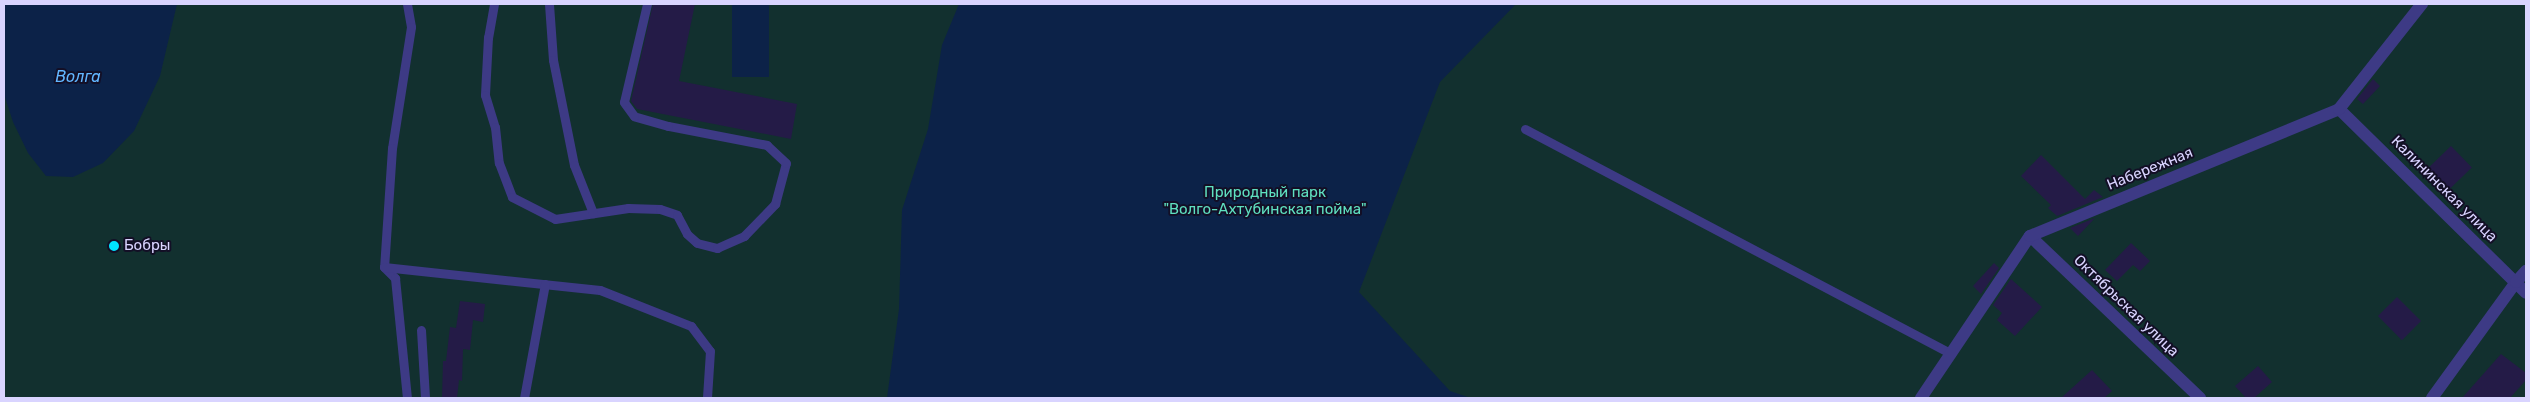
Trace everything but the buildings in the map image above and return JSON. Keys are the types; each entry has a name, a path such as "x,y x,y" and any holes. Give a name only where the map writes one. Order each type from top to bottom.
{"street":[{"name":"Набережная","path":"2030,236 2340,108 2422,4"},
{"name":"Калининская улица","path":"2340,108 2526,293"},
{"path":"1921,398 2030,236"},
{"name":"Октябрьская улица","path":"2030,236 2200,398"},
{"path":"2432,398 2526,271"}],"lane":[{"path":"407,4 411,27 392,148 384,267 395,278 407,398"},
{"path":"494,4 488,37 486,95 495,127 499,163 512,197 555,219 628,208 660,209 676,215 687,234 697,243 717,248 744,236 775,204 786,163 767,144 668,126 634,116 624,102 647,4"},
{"path":"549,4 553,60 574,165 593,213"},
{"path":"1525,128 1951,354"},
{"path":"384,267 600,290 691,326 710,351 706,398"},
{"path":"524,398 545,284"},
{"path":"421,330 425,398"}],"green space":[{"name":"Природный парк \"Волго-Ахтубинская пойма\"","path":"4,4 2526,4 2526,398 4,398"}],"water":[{"name":"Волга","path":"4,4 177,4 160,76 134,131 103,163 73,177 46,176 28,153 13,122 4,94"},
{"path":"732,4 769,4 769,77 732,77"},
{"path":"959,4 1516,4 1440,82 1359,292 1450,391 1471,398 887,398 899,309 902,210 928,129 942,45"}],"place":[{"name":"Бобры","path":"114,246"}]}
